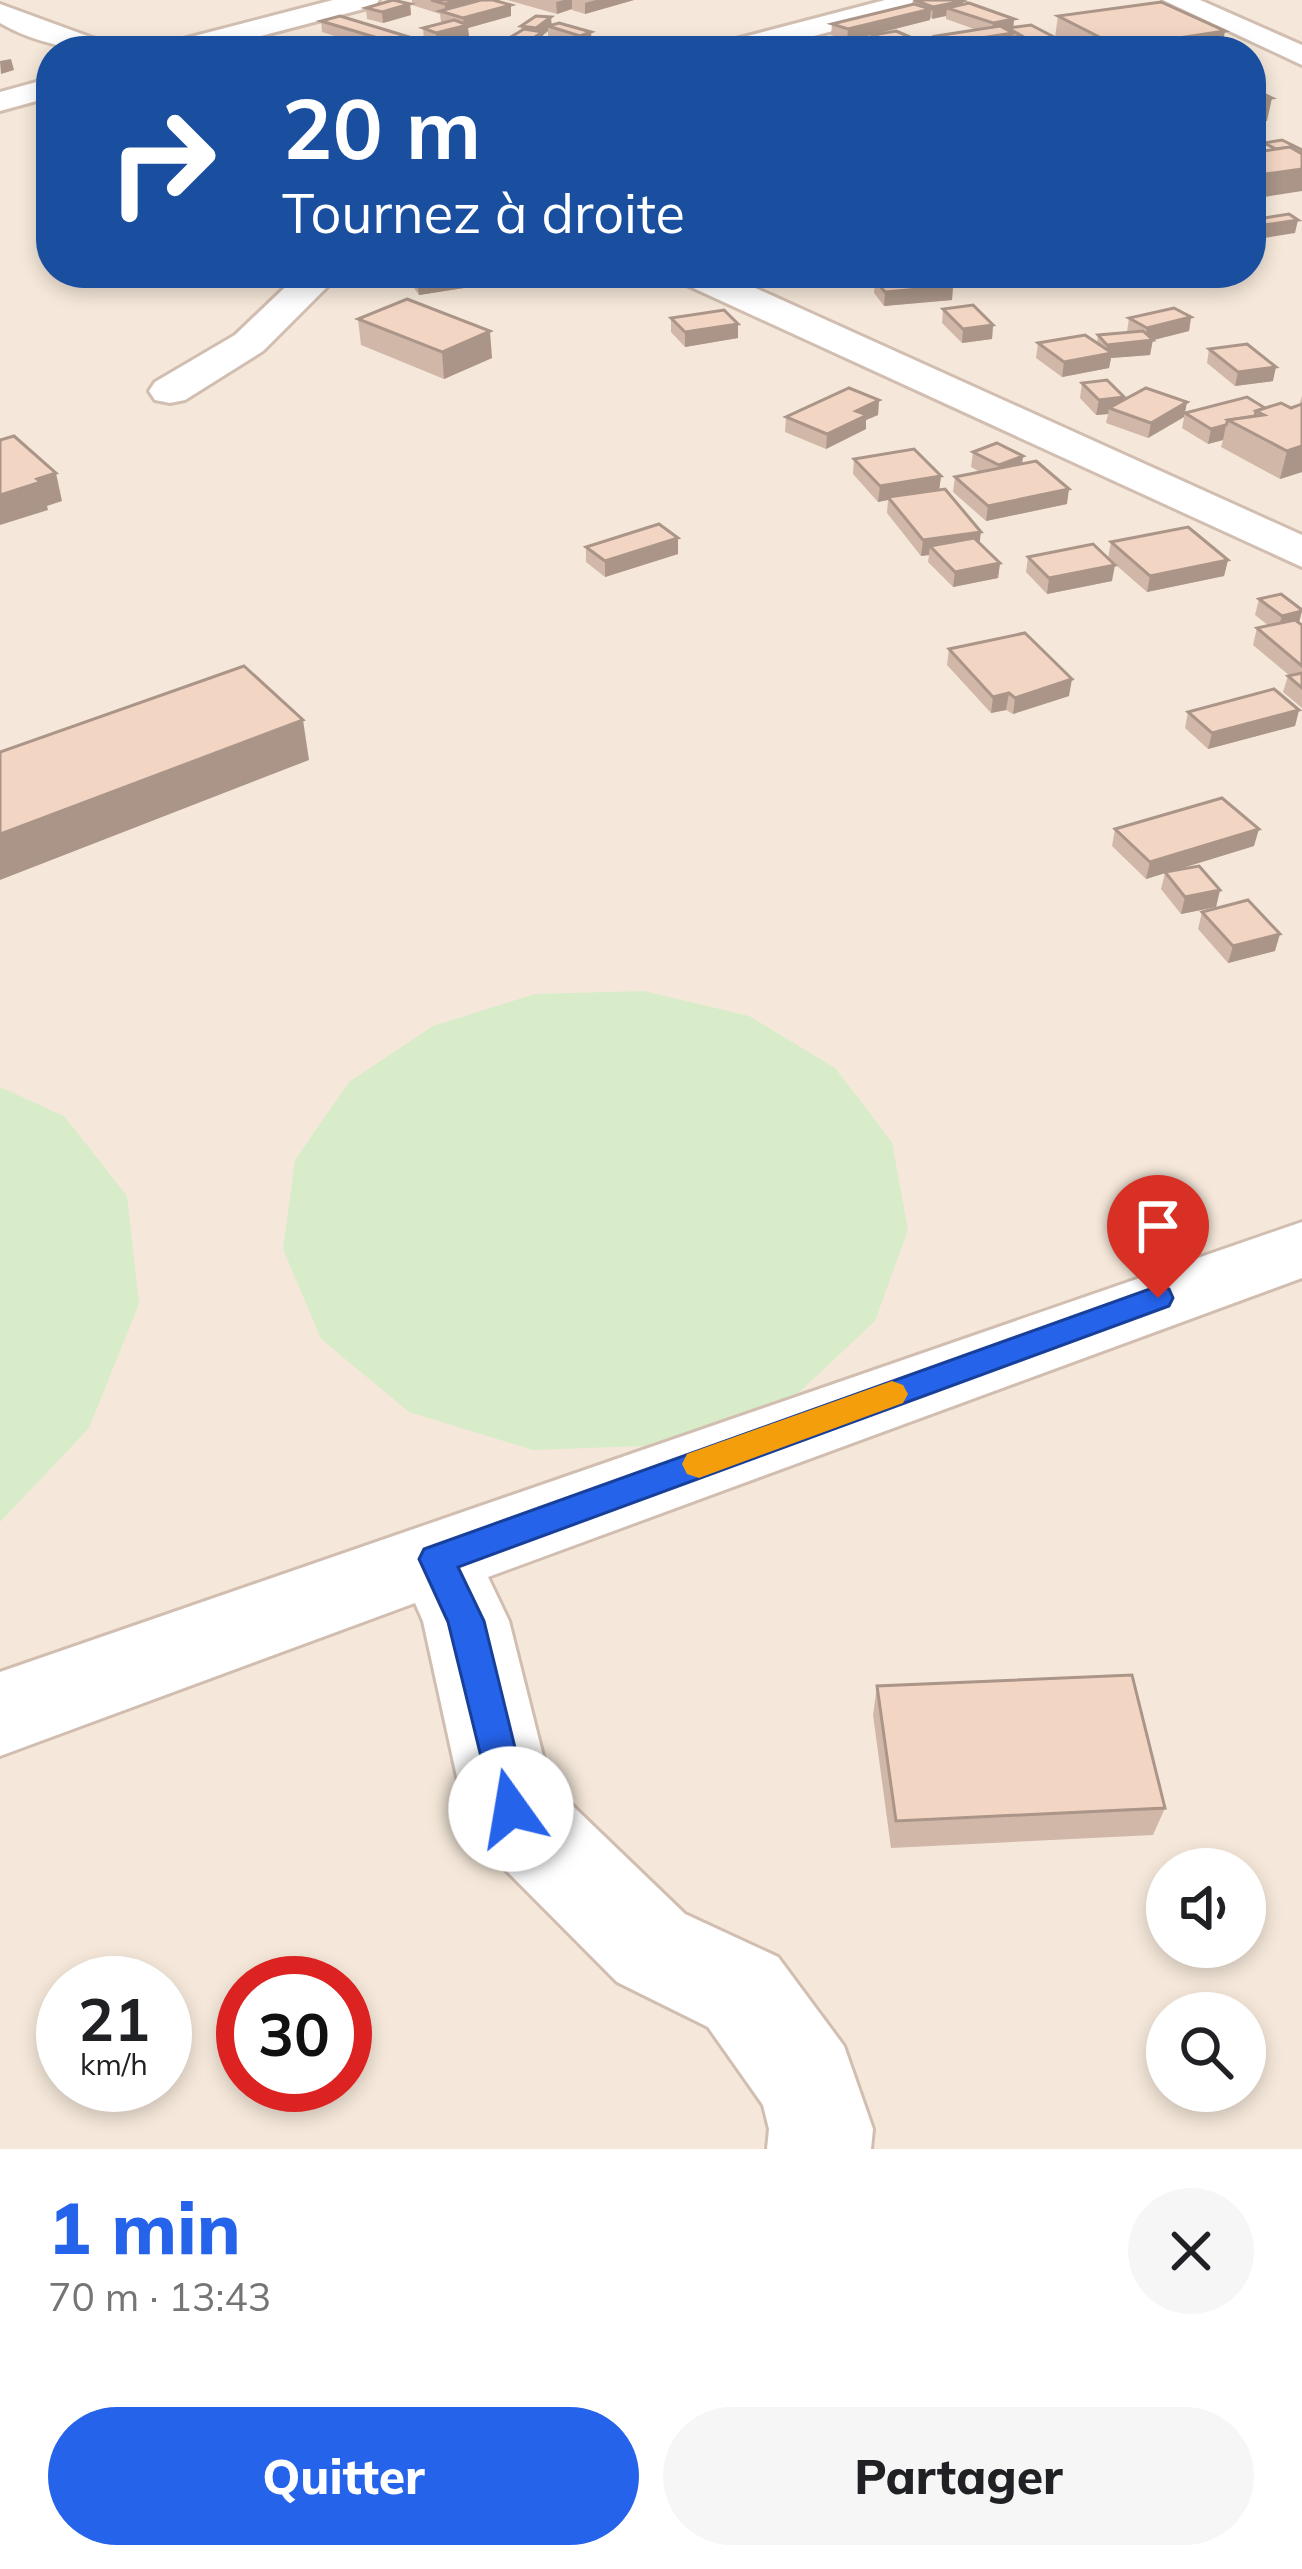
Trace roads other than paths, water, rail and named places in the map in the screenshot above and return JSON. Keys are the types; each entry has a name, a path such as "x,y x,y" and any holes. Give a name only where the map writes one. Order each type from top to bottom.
{"street":[{"path":"227,36 365,0"},
{"path":"770,36 871,4 917,0"},
{"path":"1177,0 1253,36"},
{"path":"0,13 56,36"},
{"path":"1266,42 1302,59"},
{"path":"1266,68 1302,59"},
{"path":"0,102 36,91"},
{"path":"170,391 249,343 306,288"},
{"path":"724,288 1302,553"},
{"path":"0,1714 1302,1249"},
{"path":"436,1559 466,1621 511,1809 651,1948 743,1992 808,2082 821,2129 819,2149"}]}
